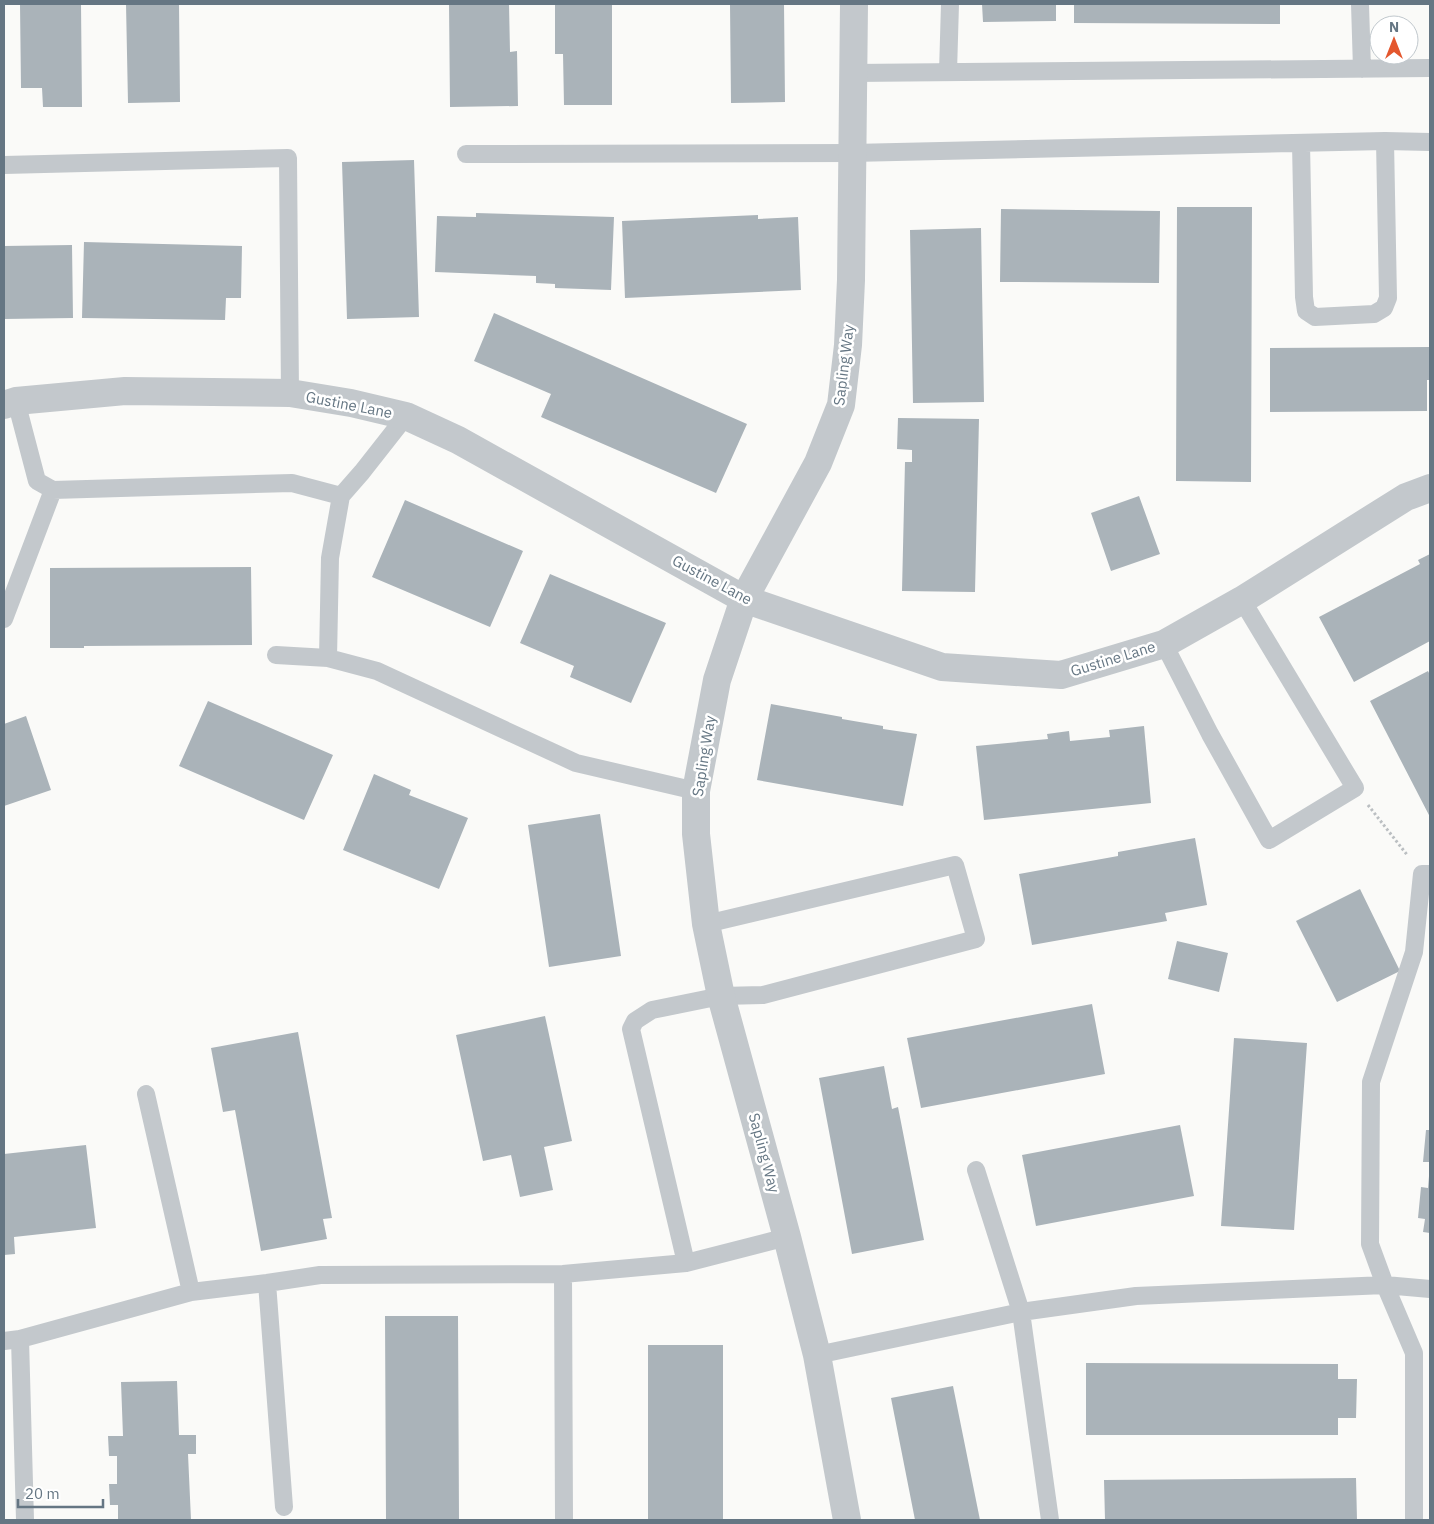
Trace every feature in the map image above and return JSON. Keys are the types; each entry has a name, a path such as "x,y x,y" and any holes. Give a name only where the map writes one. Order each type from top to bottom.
{"street":[{"name":"Sapling Way","path":"846,1520 816,1355 787,1237 721,996 706,924 696,834 696,790 717,680 744,599 818,463 841,405 848,345 851,280 854,4"},
{"name":"Gustine Lane","path":"10,403 125,391 290,393 351,403 406,416 458,440 744,599 942,667 1061,675 1164,644 1242,600 1406,497 1430,488"}],"lane":[{"path":"948,72 950,4"},
{"path":"1360,4 1362,69"},
{"path":"853,73 1430,68"},
{"path":"1301,143 1304,297 1306,312 1315,317 1374,314 1384,308 1388,298 1384,141"},
{"path":"466,154 852,153 1384,141 1430,142"},
{"path":"4,165 288,158 290,393"},
{"path":"10,403 37,482 53,490 292,483 341,496"},
{"path":"328,658 330,558 341,496 406,416"},
{"path":"4,618 53,490"},
{"path":"1164,644 1210,734 1269,840 1355,788 1242,600"},
{"path":"276,655 328,658 377,671 576,763 696,790"},
{"path":"686,1263 631,1029 635,1021 652,1010 721,996 763,995 976,939 955,865 706,924"},
{"path":"1414,1520 1414,1353 1384,1285 1370,1244 1371,1082 1414,952 1426,874"},
{"path":"146,1094 191,1292"},
{"path":"976,1170 1021,1312 1050,1520"},
{"path":"25,1520 12,1340 191,1292 320,1275 564,1274 686,1263 787,1237"},
{"path":"564,1274 564,1520"},
{"path":"267,1283 284,1507"},
{"path":"816,1355 1021,1312 1136,1296 1384,1285 1430,1289"}],"path":[{"path":"1355,788 1426,874"}],"building":[{"path":"20,4 81,4 82,107 43,107 42,88 21,88"},
{"path":"126,4 179,4 180,102 128,103"},
{"path":"449,4 509,4 510,52 517,51 518,106 450,107"},
{"path":"555,4 612,4 612,105 564,105 563,54 555,54"},
{"path":"730,4 784,4 785,102 731,103"},
{"path":"982,4 1056,4 1056,21 983,22"},
{"path":"1074,4 1280,4 1280,24 1074,23"},
{"path":"414,160 419,317 347,319 342,162"},
{"path":"1177,207 1252,207 1251,482 1176,481"},
{"path":"1001,209 1160,211 1159,283 1000,282"},
{"path":"476,213 614,217 611,290 555,288 555,284 536,283 536,276 435,272 437,216 476,217"},
{"path":"758,215 758,219 798,217 801,290 625,298 622,221"},
{"path":"981,228 984,402 913,403 910,230"},
{"path":"84,242 242,246 241,298 226,298 225,320 82,318"},
{"path":"72,245 73,318 4,319 4,246"},
{"path":"494,313 747,424 716,493 541,417 551,394 474,361"},
{"path":"1430,347 1430,380 1427,380 1427,411 1270,412 1270,348"},
{"path":"898,418 979,419 975,592 902,591 905,462 912,462 912,450 897,449"},
{"path":"1139,496 1160,554 1111,571 1091,513"},
{"path":"405,500 523,551 490,627 372,577"},
{"path":"1430,554 1430,641 1354,682 1319,617 1420,564 1418,560"},
{"path":"251,567 252,645 50,648 50,568"},
{"path":"550,574 666,623 631,703 570,677 574,666 520,643"},
{"path":"1428,671 1430,675 1430,817 1370,701"},
{"path":"208,701 333,755 304,820 179,766"},
{"path":"771,704 883,726 883,729 917,734 903,806 757,780"},
{"path":"26,716 51,790 4,806 4,724"},
{"path":"1144,726 1151,803 984,820 976,746 1048,739 1047,734 1069,731 1070,741 1110,737 1109,730"},
{"path":"374,774 411,790 409,795 468,818 439,889 343,850"},
{"path":"600,814 621,956 549,967 528,825"},
{"path":"1195,838 1207,905 1165,913 1167,921 1032,945 1019,874 1118,856 1118,852"},
{"path":"1360,889 1400,971 1337,1002 1296,921"},
{"path":"1177,941 1228,953 1219,992 1168,979"},
{"path":"1092,1004 1105,1074 921,1108 907,1038"},
{"path":"545,1016 572,1141 544,1147 553,1190 520,1197 511,1155 483,1161 456,1035"},
{"path":"298,1032 332,1218 323,1219 327,1239 261,1251 235,1110 223,1112 211,1048"},
{"path":"1234,1038 1307,1043 1294,1230 1221,1226"},
{"path":"884,1066 892,1109 898,1107 924,1240 852,1254 819,1078"},
{"path":"1180,1125 1194,1196 1036,1226 1022,1155"},
{"path":"1426,1130 1430,1130 1430,1162 1423,1162"},
{"path":"86,1145 96,1228 14,1237 15,1254 4,1255 4,1154"},
{"path":"1429,1176 1430,1233 1423,1232 1425,1219 1418,1218 1421,1187 1428,1188"},
{"path":"385,1316 458,1316 459,1520 386,1520"},
{"path":"648,1345 723,1345 723,1520 648,1520"},
{"path":"1086,1363 1338,1364 1338,1379 1357,1379 1356,1418 1338,1418 1338,1435 1086,1435"},
{"path":"177,1381 179,1435 196,1435 196,1454 188,1454 191,1520 118,1520 118,1505 110,1505 109,1484 117,1484 117,1456 109,1456 108,1436 123,1436 121,1382"},
{"path":"953,1386 980,1520 915,1520 891,1398"},
{"path":"1356,1478 1357,1520 1105,1520 1104,1480"}]}
